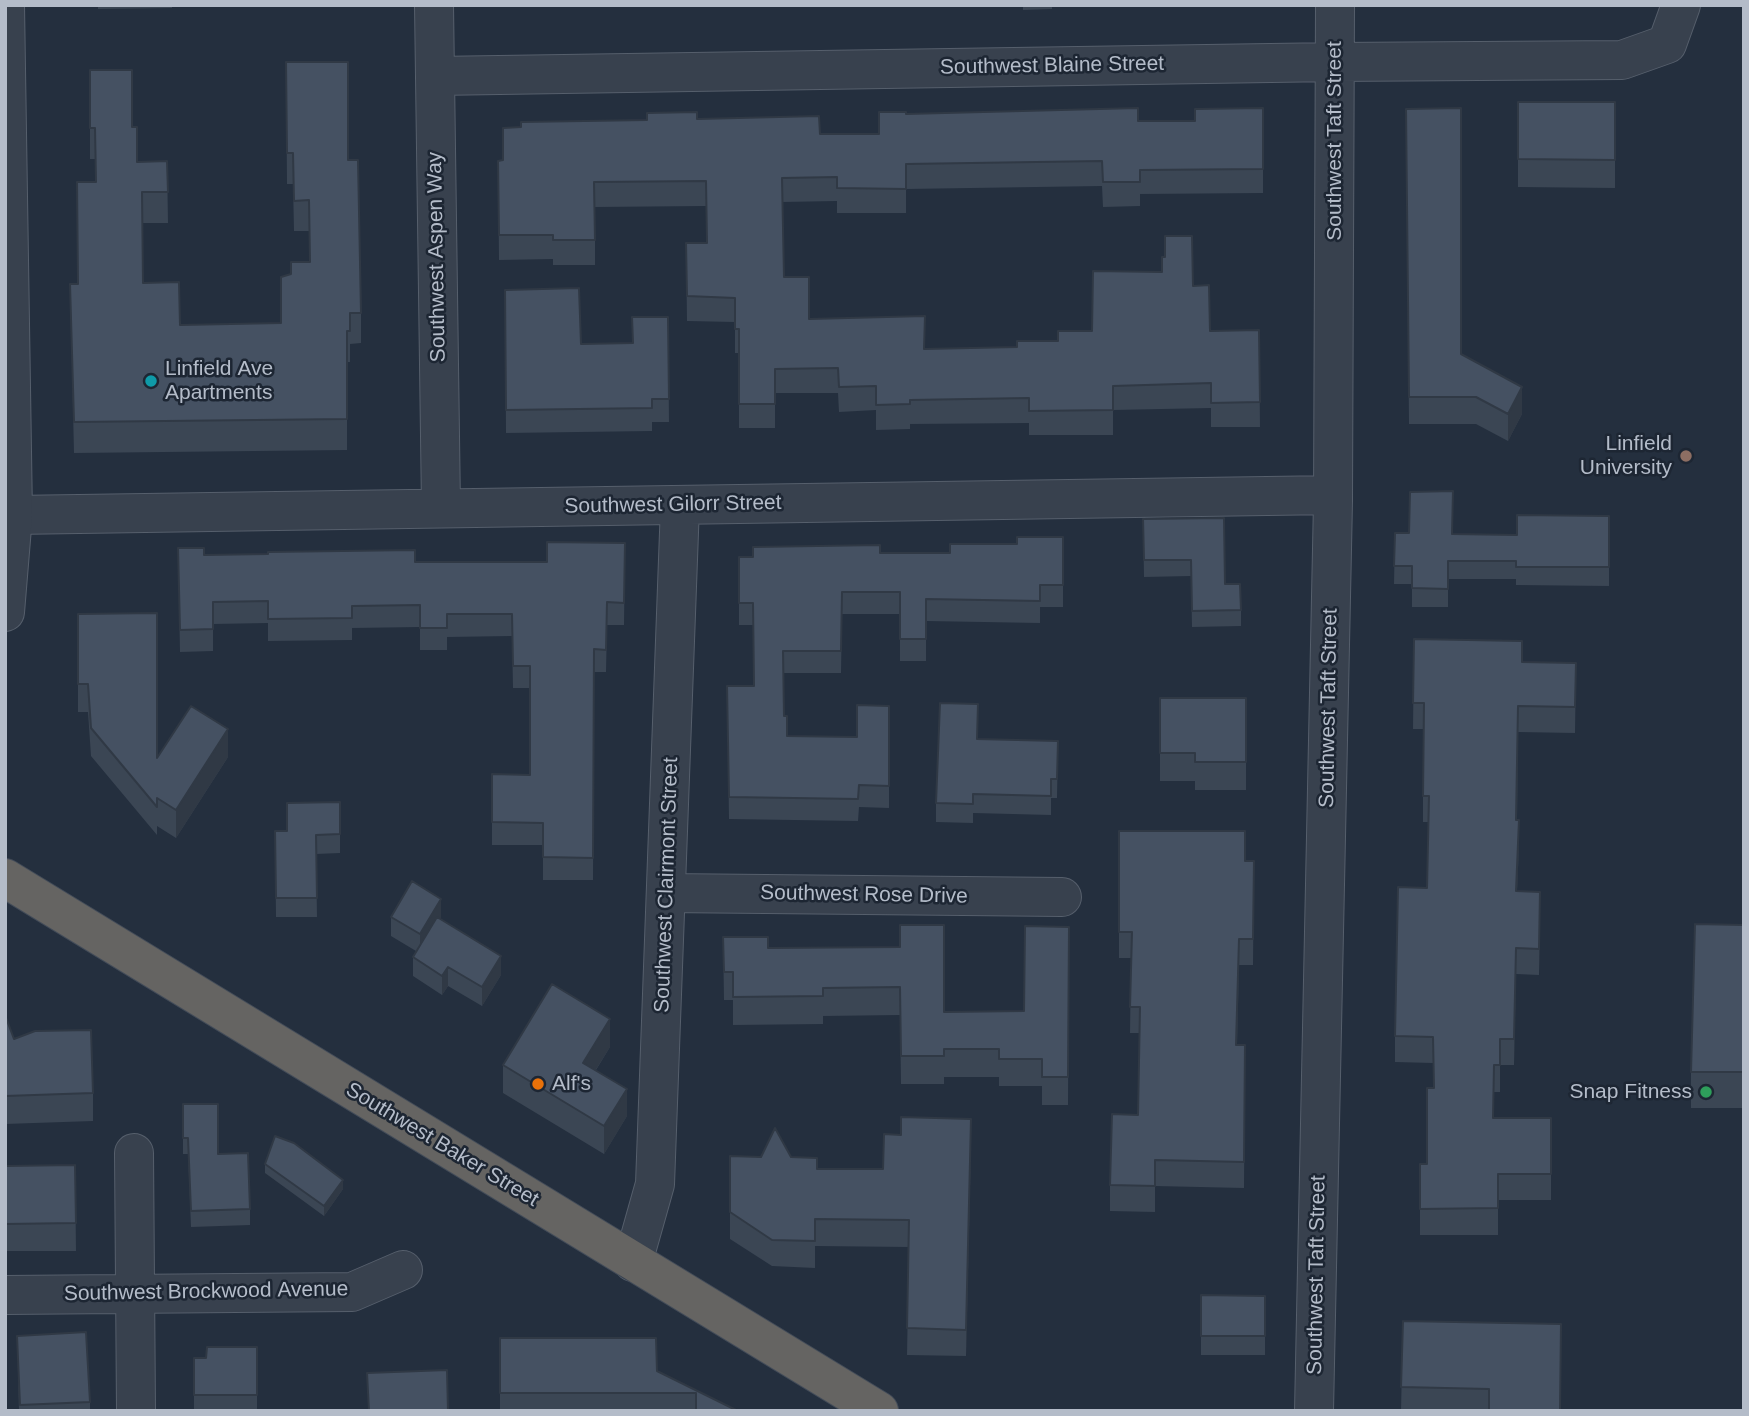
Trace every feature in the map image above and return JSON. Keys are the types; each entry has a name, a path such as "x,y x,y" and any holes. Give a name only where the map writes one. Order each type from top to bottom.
{"highway":[{"name":"Southwest Baker Street","path":"5,878 879,1411"}],"street":[{"path":"5,5 13,515 5,612"},
{"name":"Southwest Aspen Way","path":"434,5 441,508"},
{"name":"Southwest Taft Street","path":"1314,1411 1333,495 1335,5"},
{"name":"Southwest Blaine Street","path":"435,76 1622,60 1667,44 1681,5"},
{"name":"Southwest Gilorr Street","path":"13,515 1333,495"},
{"name":"Southwest Clairmont Street","path":"632,1262 656,1184 680,505"},
{"name":"Southwest Rose Drive","path":"666,893 1062,897"},
{"path":"134,1153 136,1411"},
{"name":"Southwest Brockwood Avenue","path":"5,1295 352,1292 403,1270"}],"building":[{"path":"286,62 348,62 348,160 358,160 361,313 350,313 350,331 347,331 347,419 74,422 70,284 78,284 77,182 96,182 95,128 90,128 90,70 132,70 132,127 137,127 137,162 167,161 168,192 142,192 143,283 179,282 180,325 281,323 281,277 291,274 291,262 310,262 309,200 294,201 293,153 287,153"},
{"path":"1518,102 1615,102 1615,160 1518,159"},
{"path":"1138,108 1138,121 1195,121 1195,109 1263,108 1263,169 1140,170 1140,182 1103,182 1102,161 906,164 906,189 837,188 837,177 782,178 784,277 809,277 809,319 925,316 924,349 1017,347 1017,341 1058,341 1058,331 1092,331 1093,271 1162,272 1165,236 1192,236 1193,286 1209,285 1210,331 1259,330 1260,402 1211,403 1211,383 1113,386 1113,410 1029,411 1029,398 910,400 910,404 876,405 876,386 839,387 838,368 775,369 775,404 739,404 739,329 735,329 735,298 687,296 686,243 707,243 706,181 594,182 595,240 553,240 553,235 499,235 498,161 503,160 503,128 521,127 521,122 647,120 647,113 697,112 697,119 819,116 820,134 879,134 879,112 906,114"},
{"path":"1461,108 1461,354 1522,387 1508,414 1476,397 1409,397 1406,109"},
{"path":"579,288 581,344 633,343 632,317 668,317 669,399 652,399 652,408 506,410 505,290"},
{"path":"1453,491 1452,534 1517,535 1517,515 1609,516 1609,567 1516,567 1516,561 1448,561 1448,589 1412,588 1412,566 1394,566 1395,533 1409,533 1410,492"},
{"path":"1224,518 1225,584 1240,584 1241,610 1192,611 1191,560 1144,560 1143,519"},
{"path":"1017,537 1063,537 1063,585 1040,585 1040,601 926,599 926,639 900,639 900,592 842,592 841,651 783,651 787,736 857,737 857,705 889,706 889,786 859,785 858,799 729,797 727,686 754,686 753,603 739,603 739,557 753,557 753,547 880,545 880,553 950,553 950,544 1017,544"},
{"path":"547,542 625,543 624,603 607,602 606,650 594,649 593,858 543,857 543,823 492,822 492,774 530,775 530,666 513,666 512,614 447,614 447,628 420,628 420,605 352,606 352,618 268,619 268,601 213,602 213,629 180,630 178,548 204,548 204,555 415,550 415,562 547,562"},
{"path":"157,613 157,758 191,706 228,729 176,810 157,798 157,807 91,728 88,684 78,684 78,614"},
{"path":"1414,639 1522,641 1522,662 1576,663 1575,707 1518,706 1516,820 1519,820 1516,891 1540,892 1539,949 1516,948 1514,1039 1500,1039 1500,1065 1494,1065 1493,1118 1551,1118 1551,1174 1498,1174 1498,1208 1420,1209 1420,1164 1427,1164 1427,1088 1434,1088 1433,1037 1395,1036 1398,887 1427,888 1429,796 1423,796 1424,703 1413,703"},
{"path":"1160,698 1246,698 1246,762 1195,762 1195,753 1160,753"},
{"path":"940,703 978,704 977,739 1058,741 1057,779 1051,779 1051,796 973,794 973,804 936,803"},
{"path":"340,802 340,834 316,835 317,898 276,898 275,831 287,831 287,803"},
{"path":"1119,831 1245,831 1245,861 1254,861 1253,939 1239,939 1236,1045 1245,1045 1244,1162 1155,1160 1155,1186 1110,1185 1112,1114 1138,1115 1140,1007 1130,1007 1132,932 1119,932"},
{"path":"412,881 441,899 420,934 391,917"},
{"path":"437,917 501,956 482,987 448,967 442,976 413,957"},
{"path":"1695,924 1744,925 1744,1072 1691,1072"},
{"path":"900,925 944,925 944,1012 1024,1011 1025,926 1069,927 1068,1077 1042,1077 1042,1059 999,1059 999,1049 944,1049 944,1056 901,1056 900,987 823,988 823,996 733,997 733,972 724,972 723,937 768,937 768,948 900,947"},
{"path":"552,984 610,1019 583,1063 627,1089 604,1126 503,1065"},
{"path":"5,1015 14,1039 35,1031 91,1030 93,1093 5,1096"},
{"path":"183,1104 218,1104 218,1154 248,1153 250,1209 191,1211 188,1138 183,1138"},
{"path":"901,1117 971,1119 966,1330 907,1328 909,1220 815,1219 815,1241 772,1240 730,1212 730,1156 761,1157 775,1128 791,1157 817,1158 817,1169 883,1169 884,1134 901,1135"},
{"path":"275,1136 294,1143 343,1180 324,1206 265,1164"},
{"path":"75,1165 76,1223 5,1224 5,1166"},
{"path":"1201,1295 1265,1296 1265,1336 1201,1336"},
{"path":"1403,1321 1561,1324 1560,1411 1489,1411 1489,1389 1401,1387"},
{"path":"86,1332 90,1402 20,1405 17,1336"},
{"path":"500,1338 656,1338 657,1371 738,1411 696,1411 696,1393 500,1393"},
{"path":"207,1347 257,1347 257,1395 194,1395 194,1358 206,1358"},
{"path":"447,1370 448,1411 369,1411 367,1373"}],"place":[{"name":"Linfield Ave Apartments","path":"151,381"},
{"name":"Linfield University","path":"1686,456"},
{"name":"Alf's","path":"538,1084"},
{"name":"Snap Fitness","path":"1706,1092"}]}
